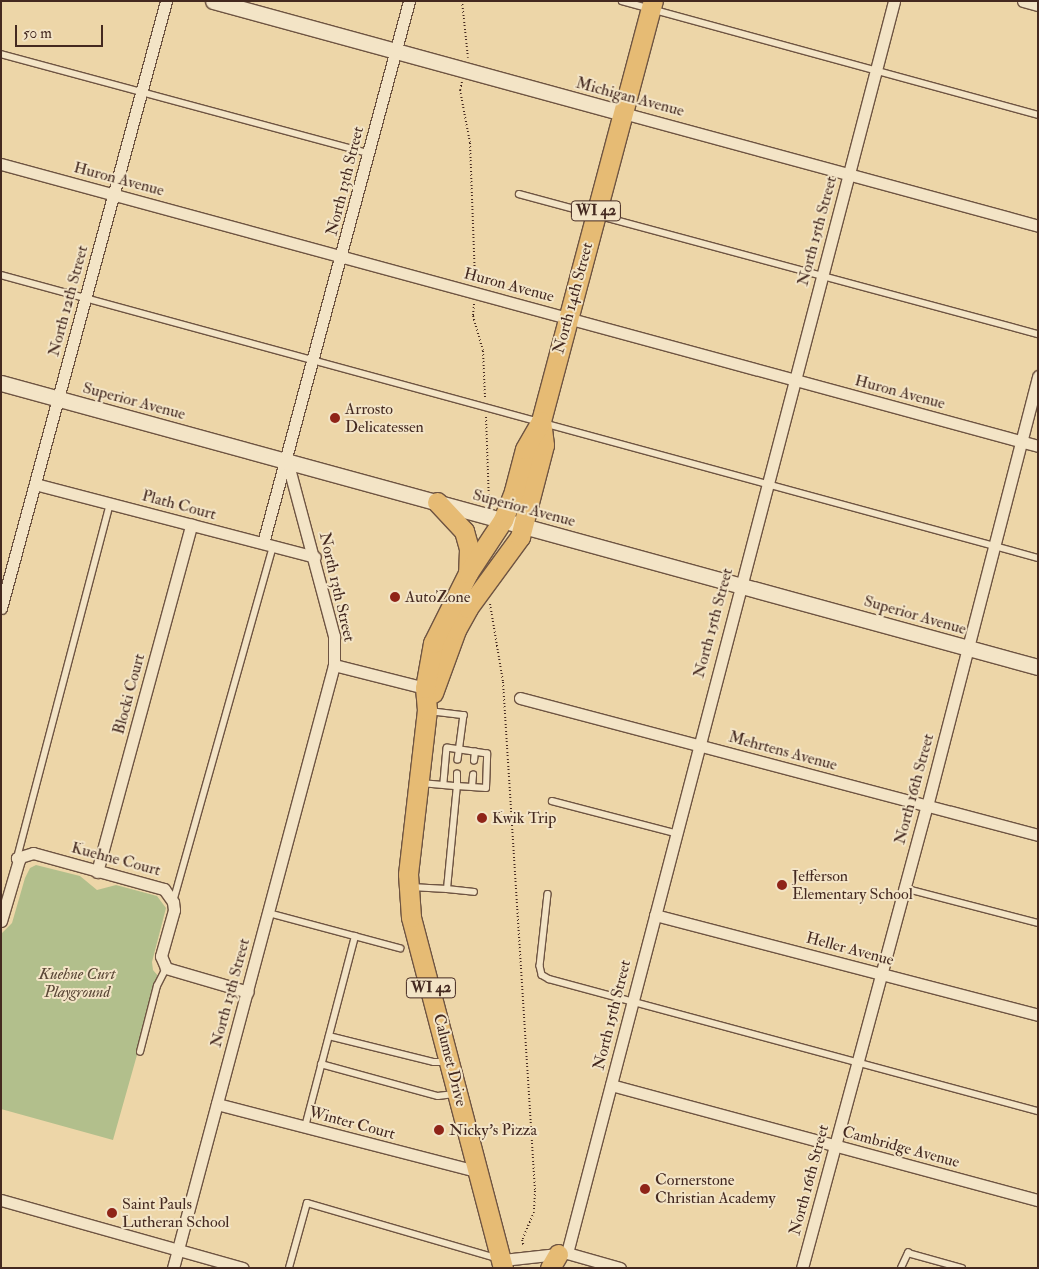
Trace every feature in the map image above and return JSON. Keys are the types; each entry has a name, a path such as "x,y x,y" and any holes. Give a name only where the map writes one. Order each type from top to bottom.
{"main road":[{"name":"North 14th Street","path":"427,710 425,688 432,643 494,518 514,491 525,449 541,421 652,5"},
{"name":"North 14th Street","path":"427,710 456,630 520,537 544,445 541,421"},
{"path":"436,502 464,531 469,549 468,573"},
{"name":"Calumet Drive","path":"427,710 408,887 411,917 504,1265"}],"street":[{"name":"North 12th Street","path":"1,608 166,1"},
{"name":"Michigan Avenue","path":"213,1 1038,226"},
{"name":"North 13th Street","path":"174,1268 334,665 334,636 315,557 287,461 409,1"},
{"name":"North 15th Street","path":"558,1258 610,1085 894,1"},
{"path":"1023,1 1038,5"},
{"name":"Huron Avenue","path":"1,164 1038,446"},
{"name":"North 16th Street","path":"802,1268 927,806 1038,376"},
{"name":"Superior Avenue","path":"1,383 1038,667"},
{"path":"268,545 287,461"},
{"name":"Plath Court","path":"35,484 315,557"},
{"name":"Blocki Court","path":"97,872 191,525"},
{"path":"334,665 425,688"},
{"name":"Mehrtens Avenue","path":"520,698 1038,835"},
{"name":"Kuehne Court","path":"17,858 33,853 97,872 164,888 173,902"},
{"path":"1,921 17,858"},
{"path":"173,902 162,956 166,968 248,992"},
{"name":"Heller Avenue","path":"655,915 1038,1015"},
{"name":"Cambridge Avenue","path":"610,1085 1038,1200"},
{"name":"Winter Court","path":"217,1104 479,1172"},
{"path":"1,1200 242,1268"},
{"path":"504,1265 526,1257 558,1258 620,1268"}],"lane":[{"path":"622,1 652,5 876,71 1038,115"},
{"path":"1,54 368,153"},
{"path":"519,194 1038,334"},
{"path":"1,275 767,482 1038,558"},
{"path":"17,858 110,504"},
{"path":"173,902 268,545"},
{"path":"427,710 464,715 458,760"},
{"path":"419,783 486,788 487,754 447,748 444,784"},
{"path":"474,762 475,752"},
{"path":"447,889 457,774"},
{"path":"472,787 473,775"},
{"path":"552,801 675,833"},
{"path":"408,887 474,892"},
{"path":"904,888 1038,923"},
{"path":"548,894 540,966 544,976 632,1002 1038,1111"},
{"path":"269,914 400,948"},
{"path":"305,1128 355,936"},
{"path":"140,1052 157,986 166,968"},
{"path":"329,1036 434,1062 449,1060"},
{"path":"322,1064 438,1096 458,1093"},
{"path":"289,1268 307,1203 504,1265"},
{"path":"901,1268 908,1253 962,1268"}],"path":[{"path":"462,1 469,55 460,90 470,143 475,293 473,316 483,351 490,499 494,518"},
{"path":"489,597 499,641 504,682 536,1191 534,1212 522,1240 526,1257"}],"green space":[{"name":"Kuehne Curt Playground","path":"36,865 80,876 97,890 116,885 157,896 166,908 152,962 153,970 159,977 113,1140 1,1109 1,934 12,923 25,878 30,868"}],"place":[{"name":"Arrosto Delicatessen","path":"335,418"},
{"name":"AutoZone","path":"395,597"},
{"name":"Kwik Trip","path":"482,818"},
{"name":"Jefferson Elementary School","path":"782,885"},
{"name":"Nicky's Pizza","path":"439,1130"},
{"name":"Cornerstone Christian Academy","path":"645,1189"},
{"name":"Saint Pauls Lutheran School","path":"112,1213"}]}
